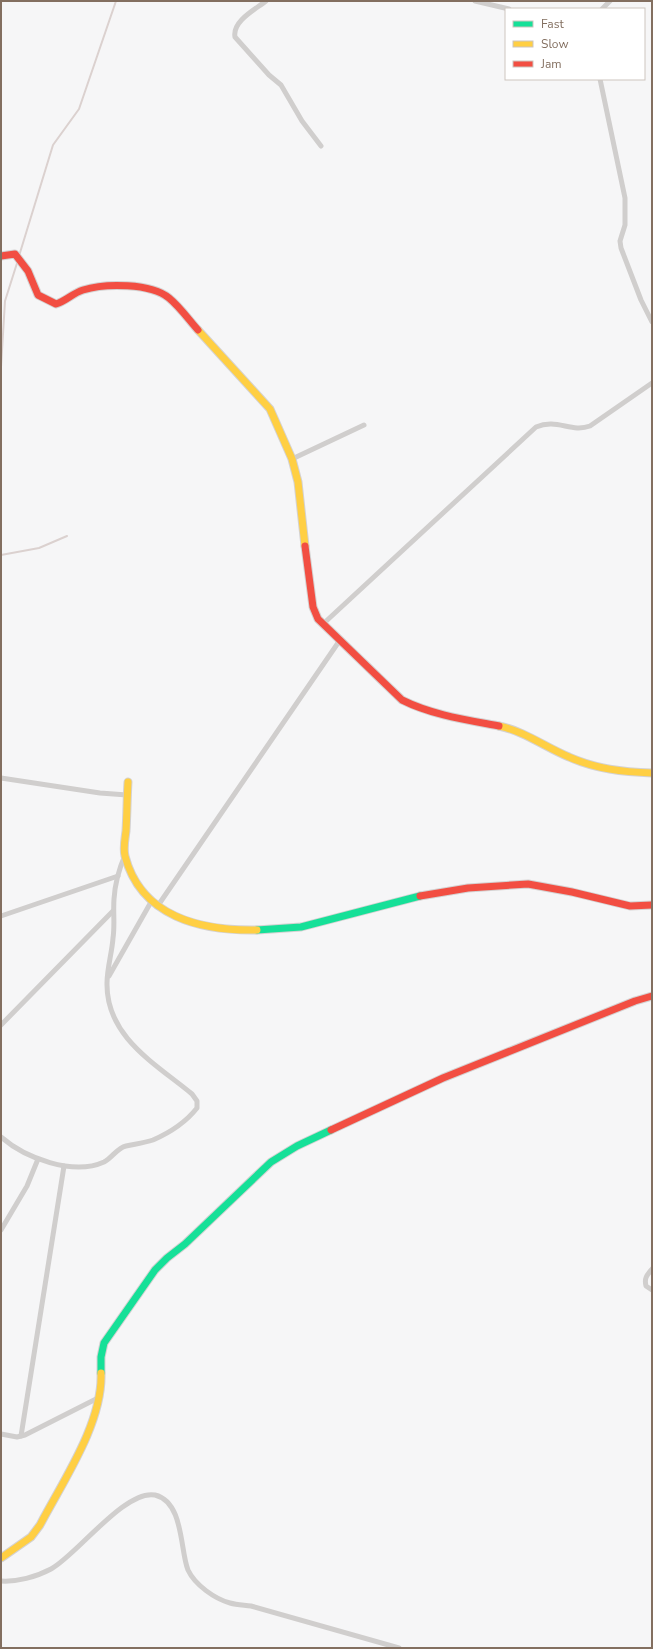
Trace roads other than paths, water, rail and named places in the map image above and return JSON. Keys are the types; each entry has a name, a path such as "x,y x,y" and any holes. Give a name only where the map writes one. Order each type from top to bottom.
{"street":[{"path":"266,1 237,26 234,33 235,37 268,75 281,85 302,121 321,146"},
{"path":"475,1 505,8"},
{"path":"600,80 625,198 625,225 620,241 621,248 641,300 652,322"},
{"path":"1,256 16,254 28,271 38,295 56,304 83,290 99,288 134,287 152,290 169,298 270,409 292,459 298,482 313,607 318,619 402,700 412,705 456,718 505,728 530,737 568,757 590,765 619,772 652,773"},
{"path":"323,624 536,427 549,423 569,425 581,429 590,426 652,383"},
{"path":"292,459 364,425"},
{"path":"107,979 140,918 154,905 340,640"},
{"path":"1,778 100,793 127,795"},
{"path":"1,1137 19,1150 38,1159 64,1166 82,1167 104,1162 124,1146 153,1140 182,1124 197,1108 197,1101 192,1094 138,1052 130,1043 120,1028 107,992 107,979 114,936 113,911 118,876 125,854 128,782"},
{"path":"125,854 134,880 145,897 154,905 180,920 205,926 229,929 286,929 302,927 422,896 468,888 513,884 528,884 572,892 630,906 652,905"},
{"path":"1,916 118,876"},
{"path":"1,1025 113,911"},
{"path":"1,1558 31,1537 40,1525 91,1428 100,1397 101,1357 104,1343 155,1270 167,1258 185,1244 224,1205 271,1162 297,1146 369,1111 443,1078 652,996"},
{"path":"1,1230 27,1186 38,1159"},
{"path":"21,1436 64,1166"},
{"path":"652,1269 645,1281 646,1286 652,1290"},
{"path":"1,1434 21,1436 100,1397"},
{"path":"1,1581 12,1582 51,1569 65,1559 103,1522 137,1498 148,1495 156,1495 164,1500 172,1509 179,1521 188,1570 210,1594 230,1603 251,1606 400,1648"}],"waterway":[{"path":"19,256 53,145 79,109 116,1"},
{"path":"1,367 5,301 18,260"},
{"path":"1,555 39,548 67,536"}]}
